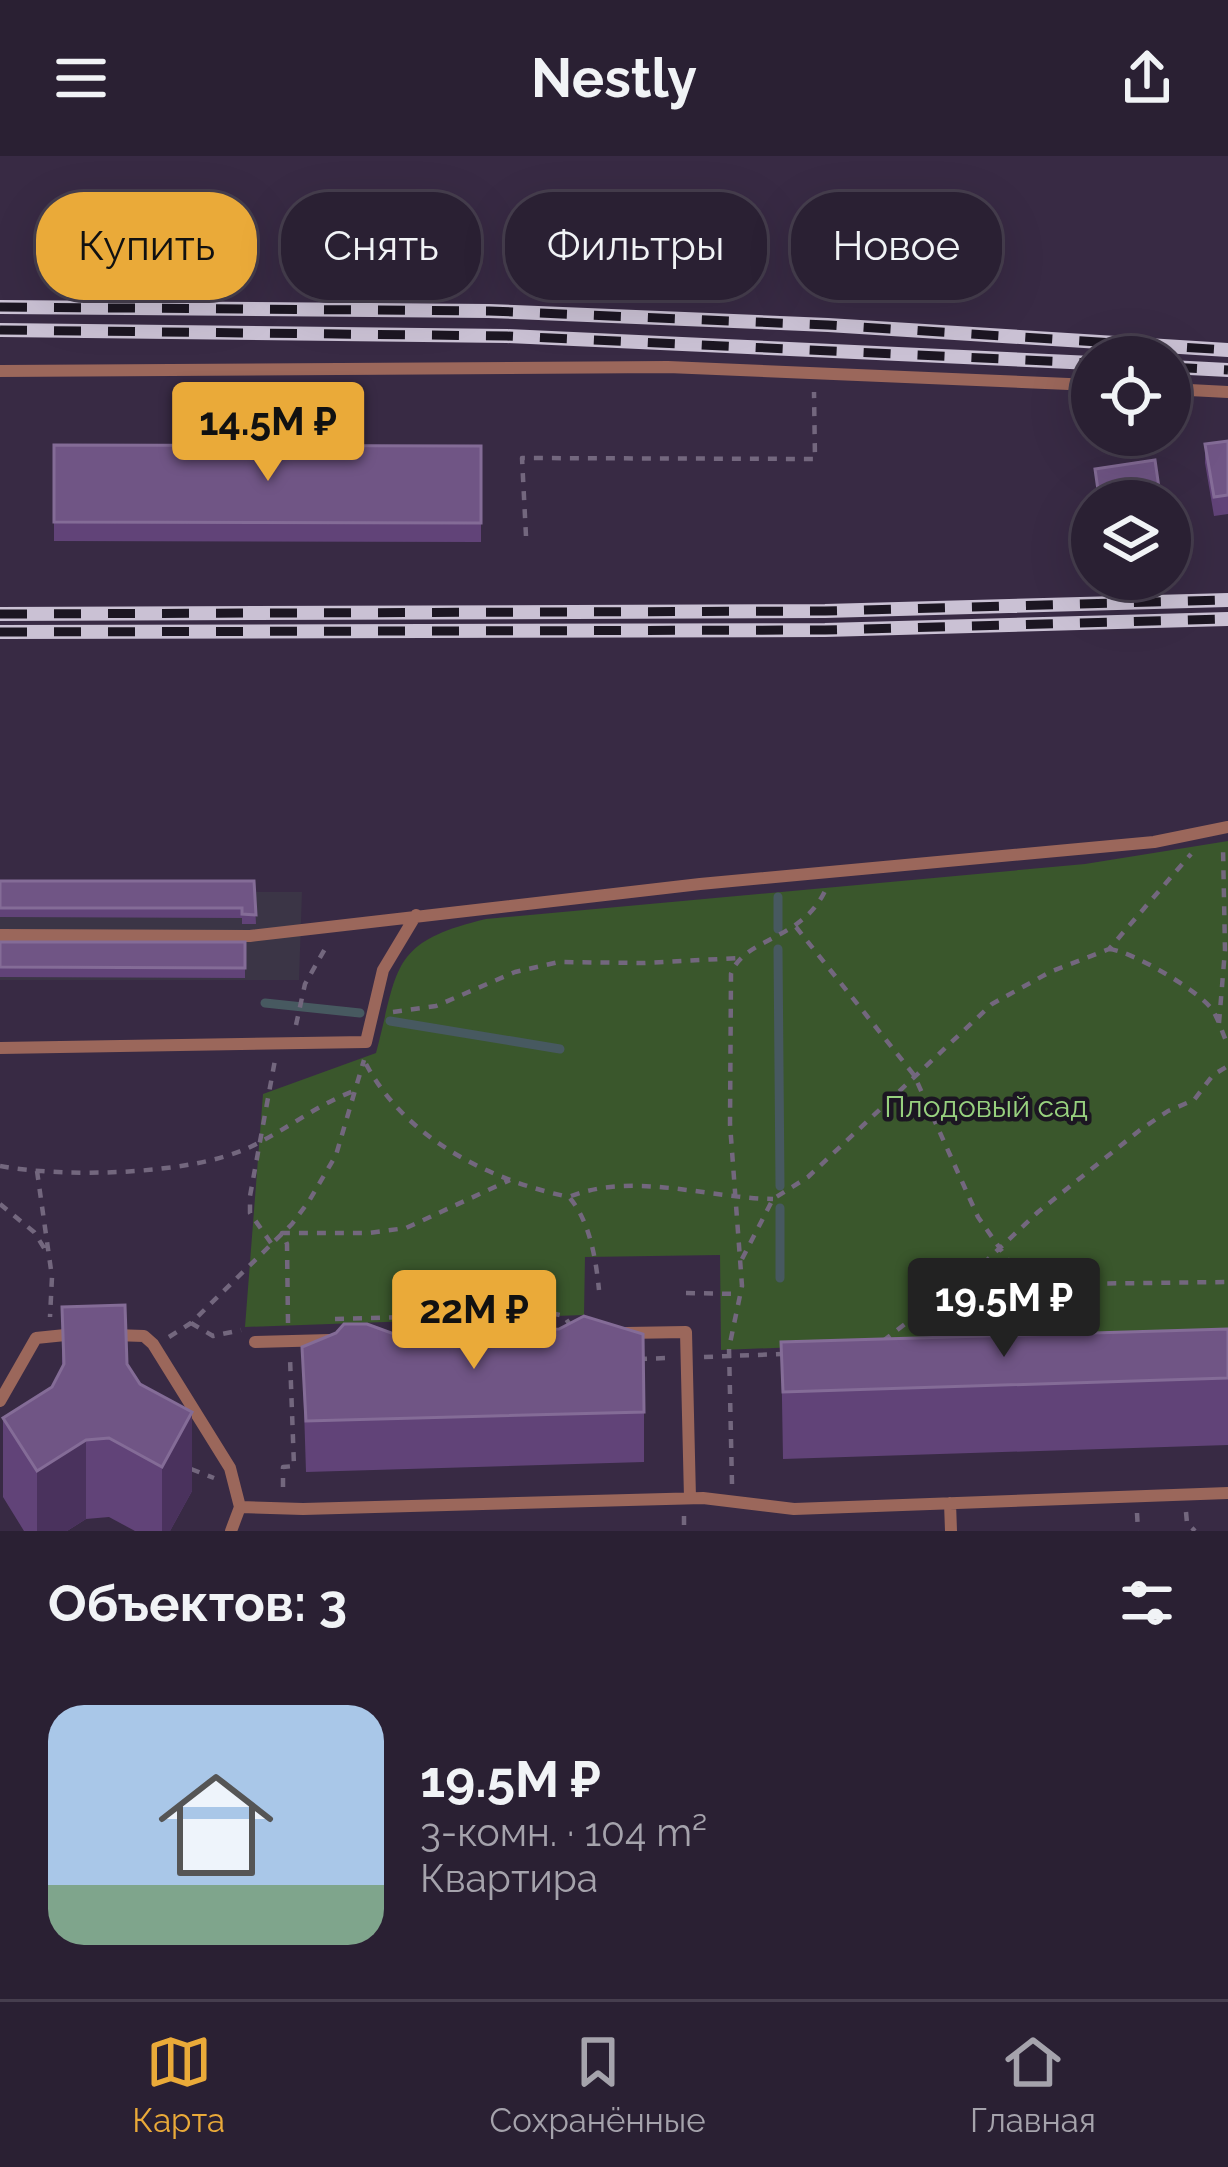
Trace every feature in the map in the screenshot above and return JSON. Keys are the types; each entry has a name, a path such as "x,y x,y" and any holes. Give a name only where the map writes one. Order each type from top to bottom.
{"lane":[{"path":"0,371 668,367 1071,384"},
{"path":"1191,390 1228,392"},
{"path":"0,935 250,936 700,884 1154,842 1228,827"},
{"path":"0,1048 366,1042 383,970 416,915"},
{"path":"619,1333 686,1332 690,1498"},
{"path":"0,1401 36,1338 144,1336 230,1468 241,1507 231,1531"},
{"path":"255,1342 337,1340"},
{"path":"241,1507 690,1498 794,1509 1228,1493"},
{"path":"950,1503 951,1531"}],"path":[{"path":"526,536 522,458 815,459 814,388"},
{"path":"1109,949 1211,829 1223,848 1223,1009 1219,1023"},
{"path":"374,1011 419,1011 515,972 559,962 739,958 796,927 813,912 834,874"},
{"path":"300,1013 305,984 338,926"},
{"path":"796,927 914,1075 978,1217 1015,1270 1062,1284 1228,1282"},
{"path":"742,1259 773,1199 808,1177 992,1004 1050,971 1109,949 1127,951 1196,993 1219,1023 1228,1045"},
{"path":"733,1502 730,1356 742,1259 734,1196 731,974 739,958"},
{"path":"153,1344 191,1323 309,1201 336,1155 366,1042"},
{"path":"364,1059 387,1097 417,1128 510,1180 569,1197 610,1187 773,1199"},
{"path":"868,1352 950,1292 1140,1130 1194,1100 1213,1075 1228,1066"},
{"path":"0,1166 129,1172 209,1160 263,1140 328,1100 355,1091"},
{"path":"265,1106 250,1213 271,1243"},
{"path":"38,1171 52,1277 48,1335"},
{"path":"282,1232 369,1233 406,1228 510,1180"},
{"path":"569,1197 582,1217 592,1248 599,1291"},
{"path":"0,1204 34,1232 47,1252"},
{"path":"282,1232 287,1244 294,1466 283,1467 284,1509"},
{"path":"686,1293 740,1294"},
{"path":"326,1321 551,1312 564,1316 574,1334"},
{"path":"191,1323 213,1336 251,1327"},
{"path":"270,1326 307,1323"},
{"path":"617,1360 799,1354"},
{"path":"177,1464 238,1488"}],"shaded area":[{"path":"0,892 302,892 299,980 0,980"}],"green space":[{"name":"Плодовый сад","path":"1228,841 1228,1330 721,1350 720,1255 585,1257 584,1315 245,1327 263,1094 376,1053 396,978 415,949 432,937 486,919 1085,864"}],"building":[{"path":"1228,441 1228,495 1214,497 1205,444"},
{"path":"54,445 481,446 481,523 54,522"},
{"path":"1155,460 1158,480 1097,480 1095,469"},
{"path":"0,881 254,881 256,915 242,914 242,908 0,908"},
{"path":"0,942 245,942 245,968 0,967"},
{"path":"125,1305 127,1364 140,1384 192,1412 162,1467 109,1438 86,1440 37,1471 3,1418 52,1387 64,1364 62,1307"},
{"path":"472,1316 511,1331 559,1329 584,1316 643,1334 644,1412 306,1421 302,1347 336,1333 344,1324 367,1324 394,1334 439,1333 450,1323"},
{"path":"1228,1329 1228,1378 783,1392 781,1342"}],"waterway":[{"path":"778,897 778,929"},
{"path":"778,949 780,1186"},
{"path":"265,1003 360,1013"},
{"path":"390,1021 560,1049"},
{"path":"780,1208 780,1278"}],"railway":[{"path":"0,307 489,311 828,325 1228,350"},
{"path":"0,330 507,336 1071,362"},
{"path":"1191,368 1228,370"},
{"path":"0,614 825,611 1228,600"},
{"path":"0,632 825,630 1228,619"}]}
